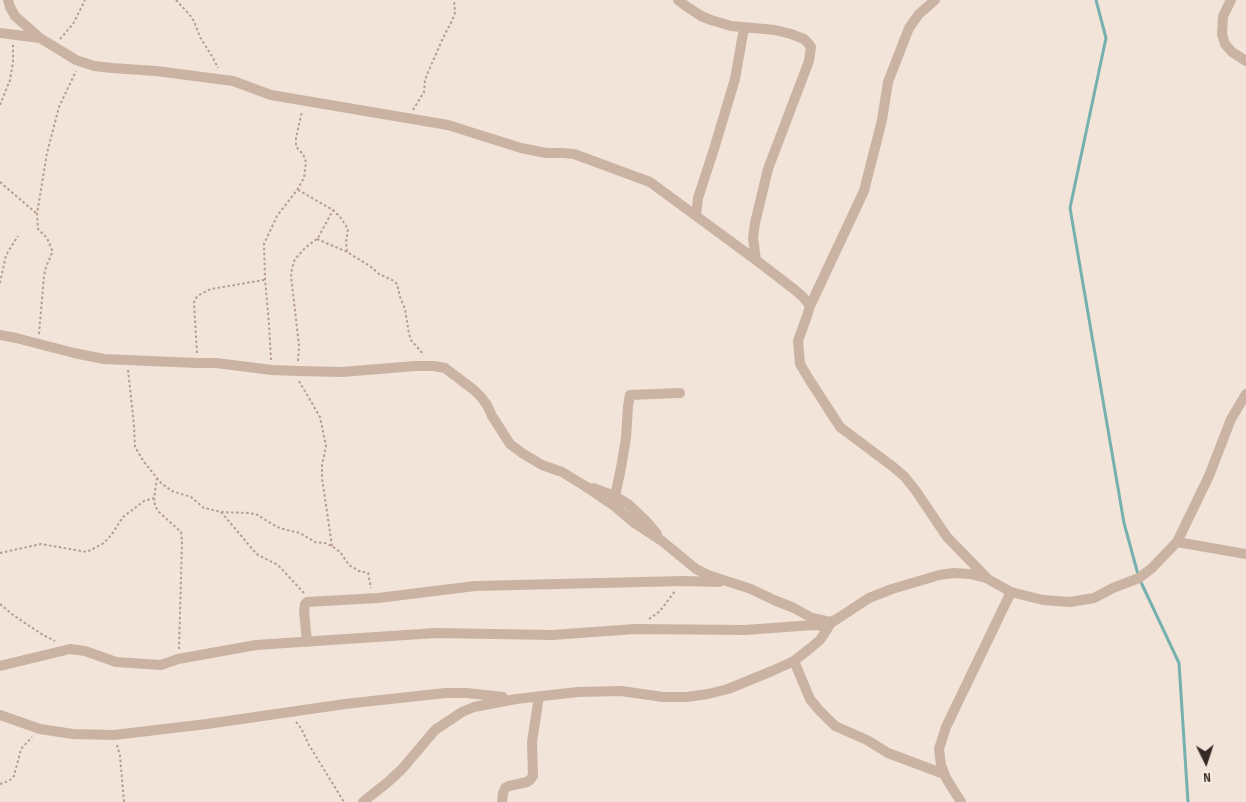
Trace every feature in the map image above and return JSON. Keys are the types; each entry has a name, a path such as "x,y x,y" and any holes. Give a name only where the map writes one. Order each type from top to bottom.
{"street":[{"path":"8,0 15,16 40,38 76,60 94,66 223,79 271,95 448,125 521,148 546,153 574,154 650,182 756,260 799,294 810,306"},
{"path":"678,0 700,16 721,24 775,30 791,34 804,40 811,47 810,60 768,170 753,238 756,260"},
{"path":"935,0 919,14 909,28 888,82 882,120 864,191 810,306 798,341 800,364 840,427 904,476 947,537 986,578"},
{"path":"1231,0 1223,16 1222,34 1224,44 1246,61"},
{"path":"696,215 698,198 735,80 744,28"},
{"path":"0,32 40,38"},
{"path":"0,335 104,359 216,363 295,371 342,372 415,366 444,368 481,397 510,444 537,463 562,472 585,486 662,541 696,569 708,575 751,589 812,618 830,622 841,617"},
{"path":"615,496 626,438 630,394 680,393"},
{"path":"0,666 70,649 85,651 116,662 161,664 256,645 436,633 552,635 636,629 745,630 812,625 824,626 869,598 939,575 954,573 986,578 1011,592 1043,600 1070,602 1094,598 1139,578 1152,568 1177,542 1209,476 1231,419 1246,394"},
{"path":"585,486 615,496 628,504 646,521 662,541"},
{"path":"1177,542 1246,554"},
{"path":"306,642 304,611 305,604 308,602 378,598 475,586 683,581 730,582"},
{"path":"960,802 944,774 940,749 946,727 1011,592"},
{"path":"363,802 402,769 435,730 474,706 539,696 599,690 663,697 687,697 708,694 728,689 794,661 820,640 831,622"},
{"path":"794,661 810,698 835,726 867,740 888,753 944,774"},
{"path":"0,715 40,729 73,734 114,735 346,704 445,693 467,693 516,699"},
{"path":"502,802 505,788 527,782 533,776 532,742 539,696"}],"path":[{"path":"54,47 73,24 85,0"},
{"path":"176,0 194,20 200,37 223,79"},
{"path":"408,118 424,92 425,80 442,38 452,22 455,13 454,0"},
{"path":"0,105 10,80 14,35"},
{"path":"38,343 44,276 52,250 47,238 38,229 37,214 47,153 59,107 80,61"},
{"path":"272,370 264,280 264,244 277,216 298,190 304,178 306,162 296,145 302,101"},
{"path":"0,182 37,214"},
{"path":"298,190 332,210 340,217 347,227 347,252"},
{"path":"332,210 327,223 317,239 295,259 291,276 299,346 295,371 320,417 326,446 322,465 322,478 332,546"},
{"path":"0,283 6,255 18,236"},
{"path":"317,239 347,252 397,284 405,309 408,334 434,366"},
{"path":"197,363 195,299 211,289 264,280"},
{"path":"127,360 135,447 144,462 166,488 191,497 204,508 221,512 256,514 277,527 300,533 315,542 332,546 340,552 349,565 359,571 368,573 370,587 378,598"},
{"path":"157,478 154,498 155,506 181,532 178,660"},
{"path":"0,553 41,544 87,552 104,543 123,517 144,501 154,498"},
{"path":"221,512 258,555 278,565 304,594 308,602"},
{"path":"636,629 660,611 683,581"},
{"path":"0,604 8,612 43,635 70,649"},
{"path":"288,712 301,728 309,745 344,802"},
{"path":"0,784 9,781 14,776 21,750 40,729"},
{"path":"114,735 120,756 124,802"}],"waterway":[{"path":"1096,0 1106,38 1070,208 1124,523 1139,578 1179,663 1188,802"}]}
